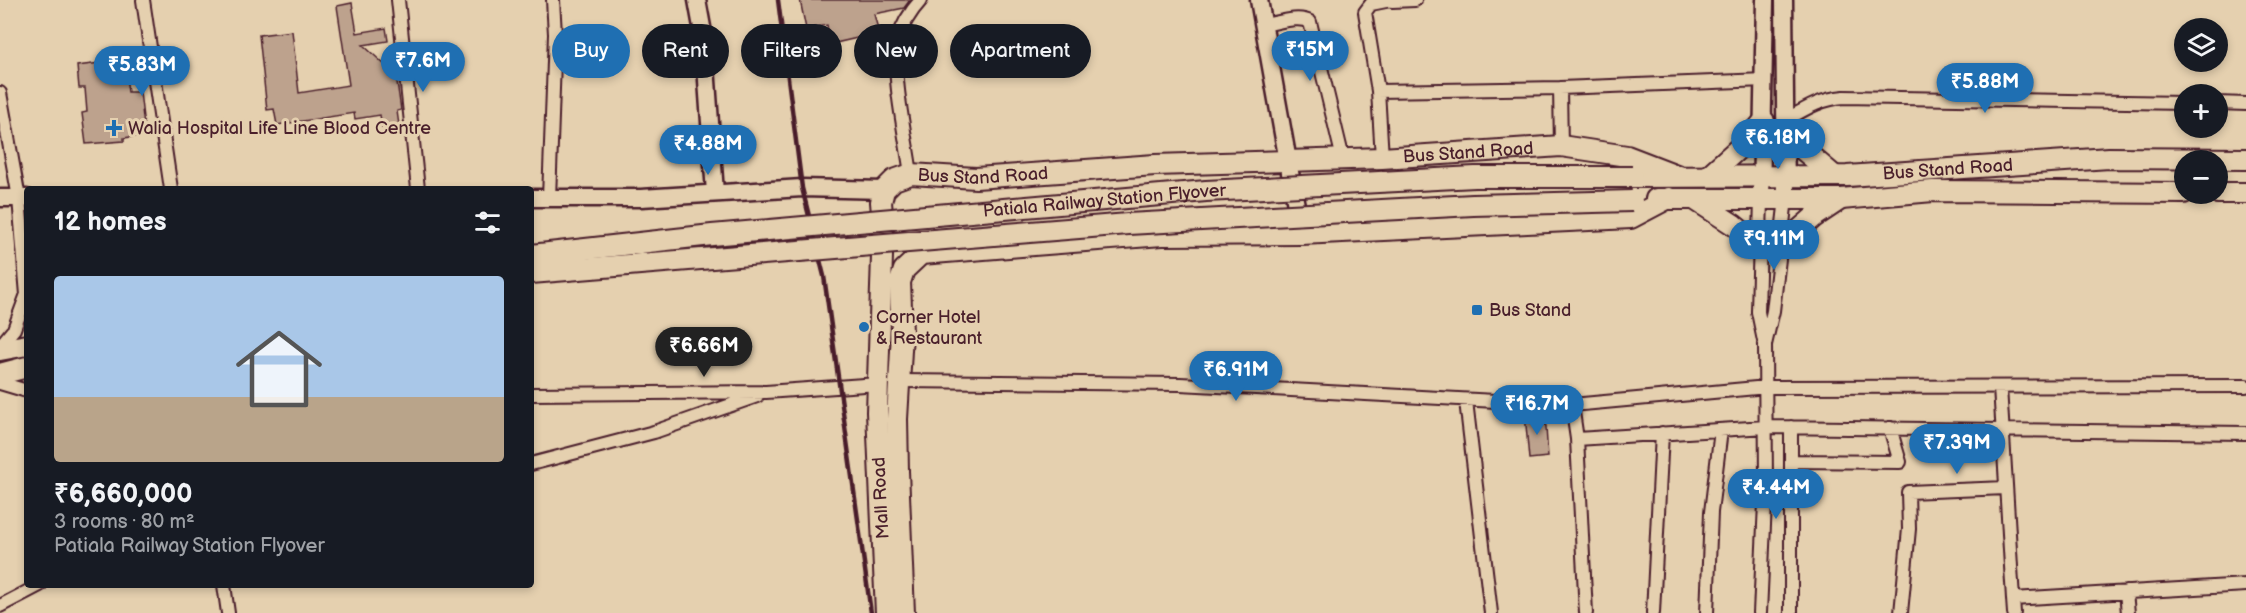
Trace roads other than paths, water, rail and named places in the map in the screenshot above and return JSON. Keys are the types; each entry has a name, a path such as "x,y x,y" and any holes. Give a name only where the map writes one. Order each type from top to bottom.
{"main road":[{"path":"1709,175 1749,139 1764,121"},
{"path":"1785,125 1801,148 1833,175"},
{"name":"Bus Stand Road","path":"884,190 894,180 911,174 976,178 1155,165 1382,158 1562,146 1627,156 1679,176 1833,175 2109,158 2246,159"},
{"name":"Patiala Railway Station Flyover","path":"534,255 712,235 1206,191 1475,177 1679,176"},
{"path":"878,384 883,225 881,202 884,190"},
{"name":"Bus Stand Road","path":"1669,198 1841,199 1933,191 2174,193"},
{"path":"2228,193 2246,193"},
{"path":"900,381 902,333 900,282 904,270 921,254 1162,235 1301,234 1631,218 1669,198"},
{"name":"Patiala Railway Station Flyover","path":"534,273 1128,224 1473,205 1669,198"},
{"path":"1694,199 1734,225 1760,246"},
{"path":"1782,245 1814,217 1841,199"},
{"path":"0,348 24,345"},
{"path":"0,374 24,368"},
{"name":"Mall Road","path":"900,381 897,419 904,613"},
{"name":"Mall Road","path":"878,384 878,477 886,613"}],"street":[{"path":"143,0 171,186"},
{"path":"399,0 418,186"},
{"path":"549,198 555,34 554,0"},
{"path":"697,0 704,38 715,193"},
{"path":"911,174 896,65 898,39 910,13 921,0"},
{"path":"1259,0 1290,162 1301,234"},
{"path":"1382,158 1378,91 1365,12 1371,4 1415,0"},
{"path":"1760,613 1767,387 1765,345 1758,312 1766,0"},
{"path":"1765,345 1773,311 1782,245 1787,174 1784,0"},
{"path":"1264,25 1295,19 1305,19 1310,22 1343,159"},
{"path":"1378,91 1560,88 1765,80"},
{"path":"1560,88 1562,146"},
{"path":"0,93 23,198 24,222"},
{"path":"1785,125 1820,101 1844,97 2174,103"},
{"path":"2228,103 2246,104"},
{"path":"534,198 641,198 802,188 884,190"},
{"path":"0,198 23,198"},
{"path":"0,348 14,329 24,302"},
{"path":"900,381 1180,384 1572,405 1767,387 2246,386"},
{"path":"0,383 24,390"},
{"path":"534,393 766,392 878,384"},
{"path":"2000,387 2014,613"},
{"path":"534,463 654,432 766,392"},
{"path":"1466,401 1491,613"},
{"path":"1572,405 1577,439 1586,613"},
{"path":"1577,439 1766,427 2001,428 2246,433"},
{"path":"1791,427 1791,613"},
{"path":"1791,460 1900,462 1890,428"},
{"path":"1707,613 1710,512 1721,430"},
{"path":"1653,613 1662,433"},
{"path":"1901,613 1910,529 1908,492 2006,488"},
{"path":"2013,599 2246,585"},
{"path":"0,606 34,588"},
{"path":"224,588 228,613"},
{"path":"2126,592 2128,613"}],"railway":[{"path":"778,0 802,188 824,276 871,613"}],"place":[{"name":"Walia Hospital Life Line Blood Centre","path":"114,128"},
{"name":"Bus Stand","path":"1477,310"},
{"name":"Corner Hotel & Restaurant","path":"864,327"}]}
